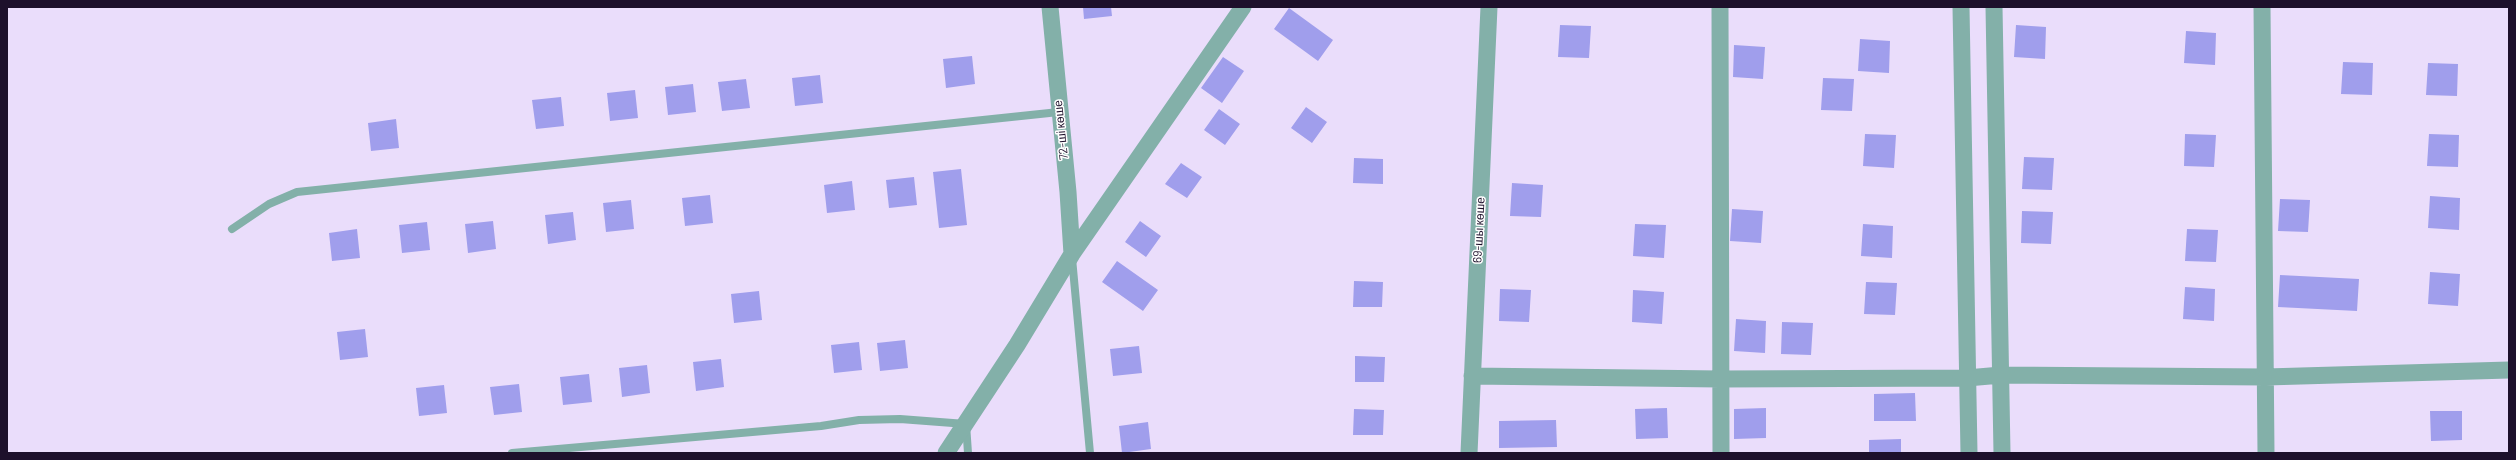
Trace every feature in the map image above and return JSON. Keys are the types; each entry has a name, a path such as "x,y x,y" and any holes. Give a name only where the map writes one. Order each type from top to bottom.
{"street":[{"name":"72-ші көше","path":"1050,7 1059,112 1068,192 1072,254"},
{"path":"946,453 966,424 1072,254 1243,7"},
{"name":"69-шы көше","path":"1469,453 1489,7"},
{"path":"1720,7 1721,453"},
{"path":"1961,7 1969,453"},
{"path":"1994,7 2002,453"},
{"path":"2262,7 2266,453"},
{"path":"1472,376 1720,379 1967,378 2001,375 2266,378 2509,370"}],"lane":[{"path":"232,229 269,204 297,192 1059,112"},
{"path":"1072,254 1090,453"},
{"path":"512,453 821,426 859,420 900,419 966,424 968,453"}],"building":[{"path":"1083,7 1111,7 1112,16 1084,19"},
{"path":"1289,8 1333,40 1318,61 1274,29"},
{"path":"1560,25 1591,26 1589,58 1558,57"},
{"path":"2016,25 2046,27 2045,59 2014,57"},
{"path":"2186,31 2216,33 2215,65 2184,63"},
{"path":"1860,39 1890,41 1889,73 1858,71"},
{"path":"1734,45 1765,47 1763,79 1733,77"},
{"path":"972,56 975,84 946,88 943,59"},
{"path":"1223,57 1244,71 1222,103 1201,88"},
{"path":"2343,62 2373,63 2372,95 2341,94"},
{"path":"2428,63 2458,64 2457,96 2426,95"},
{"path":"820,75 823,103 795,106 792,78"},
{"path":"1823,78 1854,79 1852,111 1821,110"},
{"path":"746,79 750,108 722,111 718,82"},
{"path":"693,84 696,112 668,115 665,87"},
{"path":"635,90 638,118 610,121 607,93"},
{"path":"561,97 564,126 536,129 532,100"},
{"path":"1306,107 1327,122 1312,143 1291,128"},
{"path":"1219,109 1240,124 1225,145 1204,130"},
{"path":"396,119 399,148 371,151 368,123"},
{"path":"1865,134 1896,135 1894,168 1863,166"},
{"path":"2185,134 2216,135 2214,167 2184,166"},
{"path":"2429,134 2459,135 2458,167 2427,166"},
{"path":"2024,157 2054,158 2052,190 2022,189"},
{"path":"1354,158 1383,159 1383,184 1353,183"},
{"path":"1181,163 1202,177 1187,198 1165,184"},
{"path":"961,169 967,225 939,228 933,172"},
{"path":"914,177 917,205 889,208 886,180"},
{"path":"852,181 855,210 827,213 824,185"},
{"path":"1512,183 1543,185 1541,217 1510,216"},
{"path":"710,195 713,223 685,226 682,198"},
{"path":"2430,196 2460,198 2459,230 2428,228"},
{"path":"2280,199 2310,200 2308,232 2278,231"},
{"path":"631,200 634,229 606,232 603,203"},
{"path":"1732,209 1763,211 1761,243 1730,241"},
{"path":"2022,211 2053,212 2051,244 2021,243"},
{"path":"573,212 576,240 548,244 545,215"},
{"path":"493,221 496,249 468,253 465,224"},
{"path":"1140,221 1161,236 1146,257 1125,242"},
{"path":"427,222 430,250 402,253 399,225"},
{"path":"1635,224 1666,225 1664,258 1633,256"},
{"path":"1863,224 1893,226 1892,258 1861,256"},
{"path":"357,229 360,258 332,261 329,233"},
{"path":"2187,229 2218,230 2216,262 2185,261"},
{"path":"1117,261 1158,290 1143,311 1102,282"},
{"path":"2430,272 2460,274 2458,306 2428,304"},
{"path":"2280,275 2359,279 2357,311 2278,307"},
{"path":"1354,281 1383,282 1382,307 1353,307"},
{"path":"1866,282 1897,283 1895,315 1864,314"},
{"path":"2185,287 2215,289 2214,321 2183,319"},
{"path":"1500,289 1531,290 1529,322 1499,321"},
{"path":"1633,290 1664,292 1662,324 1632,322"},
{"path":"759,291 762,320 734,323 731,294"},
{"path":"1736,319 1766,321 1765,353 1734,351"},
{"path":"1782,322 1813,323 1811,355 1781,354"},
{"path":"365,329 368,357 340,360 337,332"},
{"path":"905,340 908,368 880,371 877,343"},
{"path":"859,342 862,370 834,373 831,345"},
{"path":"1139,346 1142,373 1113,376 1110,349"},
{"path":"1355,356 1385,357 1384,382 1355,382"},
{"path":"721,359 724,387 696,391 693,362"},
{"path":"647,365 650,393 622,397 619,368"},
{"path":"589,374 592,402 563,405 560,377"},
{"path":"519,384 522,412 494,415 490,387"},
{"path":"444,385 447,413 419,416 416,388"},
{"path":"1915,393 1916,421 1874,421 1874,394"},
{"path":"1667,408 1668,438 1636,439 1635,409"},
{"path":"1766,408 1766,438 1734,439 1734,409"},
{"path":"1354,409 1384,410 1383,435 1353,435"},
{"path":"2430,411 2462,411 2462,440 2431,441"},
{"path":"1556,420 1557,447 1499,448 1499,421"},
{"path":"1148,422 1151,449 1122,453 1119,426"},
{"path":"1901,439 1901,453 1869,453 1869,440"}]}
